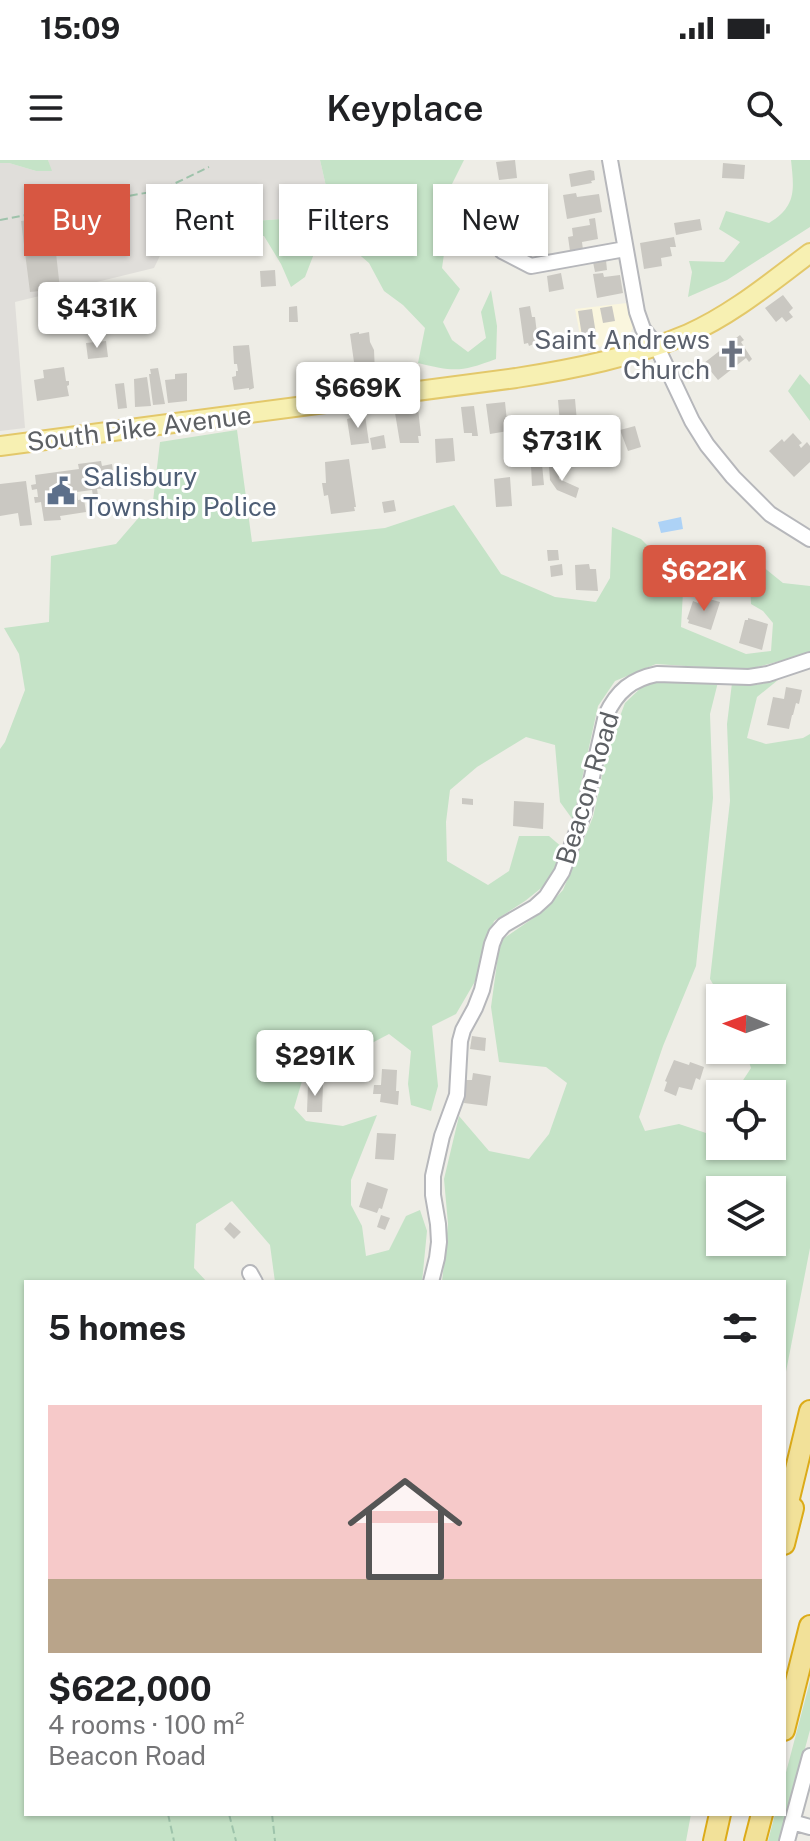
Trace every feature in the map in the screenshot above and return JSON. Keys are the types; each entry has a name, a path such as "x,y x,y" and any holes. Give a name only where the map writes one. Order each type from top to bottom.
{"highway":[{"path":"786,1511 810,1411"},
{"path":"786,1536 810,1438"},
{"path":"786,1724 810,1626"},
{"path":"786,1725 810,1643"},
{"path":"714,1841 720,1816"},
{"path":"755,1841 761,1816"}],"main road":[{"name":"South Pike Avenue","path":"0,446 524,377 598,362 688,334 746,301 810,253"}],"street":[{"path":"610,160 637,312 643,329 656,345 692,421 725,468 770,514 810,539"},
{"path":"512,256 531,266 625,249"},
{"name":"Beacon Road","path":"432,1280 439,1242 433,1176 442,1136 457,1095 463,1030 482,990 496,934 504,925 546,897 562,872 584,812 612,701 630,683 657,674 749,677 810,660"},
{"path":"787,1841 810,1756"},
{"path":"792,1822 810,1827"}],"path":[{"path":"0,220 161,190 209,167"},
{"path":"168,1816 174,1841"},
{"path":"230,1816 236,1841"},
{"path":"272,1816 275,1841"}],"shaded area":[{"path":"48,160 320,160 326,184 279,184 279,219 263,220 263,184 146,184 146,256 160,256 154,268 15,302 25,428 0,431 0,163 51,171"},
{"path":"627,303 633,327 629,337 583,351 575,309"}],"green space":[{"path":"0,160 48,160 52,171 36,171 0,163"},
{"path":"320,160 464,160 452,184 433,184 433,256 444,256 442,268 460,289 443,322 452,340 468,352 486,338 481,312 491,290 497,326 496,359 458,369 418,363 425,328 384,291 369,263 361,256 417,256 417,184 326,184"},
{"path":"791,160 810,160 810,227 727,280 688,297 692,272 689,261 724,262 740,242 719,229 726,211 769,223 785,210 793,188"},
{"path":"279,219 279,256 313,256 305,277 291,287 263,236 263,220"},
{"path":"800,374 810,385 810,421 788,391"},
{"path":"237,430 252,542 385,528 454,505 501,574 555,597 596,602 610,578 612,527 641,539 669,567 683,592 681,627 746,654 771,651 773,623 763,611 751,604 750,582 756,561 783,583 810,586 810,653 746,670 656,664 615,681 598,706 573,820 560,802 555,745 526,737 477,767 450,790 446,822 447,861 488,885 509,871 519,836 549,836 563,848 550,881 494,921 477,978 456,1014 432,1026 438,1086 431,1111 411,1105 408,1084 411,1051 389,1034 370,1044 365,1064 302,1081 294,1108 306,1121 343,1126 377,1115 351,1180 351,1205 362,1226 366,1256 389,1250 406,1216 420,1210 427,1231 422,1280 275,1280 270,1245 232,1201 196,1224 194,1268 205,1280 24,1280 24,1816 691,1816 686,1841 0,1841 0,749 25,690 19,654 4,628 49,622 51,556 116,544 153,501 160,442"},
{"path":"671,680 718,682 710,714 713,798 696,966 663,1046 639,1117 645,1131 679,1124 706,1133 706,1160 786,1160 786,1080 743,1080 751,1068 750,1064 786,1064 786,984 713,984 710,979 730,801 727,724 732,683 755,685 778,680 757,697 747,738 766,744 810,734 810,1248 786,1372 786,1280 442,1280 448,1224 444,1179 459,1116 489,1151 529,1159 549,1134 567,1083 546,1067 499,1062 491,1007 500,941 542,912 563,890 593,817 608,748 625,703 646,683"},
{"path":"810,1681 810,1730 780,1841 768,1841 774,1816 786,1816 786,1772"}],"water":[{"path":"681,517 683,529 661,533 658,522"}],"building":[{"path":"515,160 517,178 499,180 496,162"},
{"path":"723,163 745,165 744,179 722,178"},
{"path":"594,171 595,180 592,183 571,187 569,174"},
{"path":"576,193 577,197 599,194 602,212 567,219 563,195"},
{"path":"595,218 598,239 582,242 583,250 570,251 568,237 573,236 572,228 590,225 589,219"},
{"path":"700,219 702,230 676,235 674,223"},
{"path":"674,237 676,247 670,247 672,256 661,258 662,266 644,269 640,243"},
{"path":"25,256 56,256 60,289 30,292"},
{"path":"606,260 607,270 595,272 593,262"},
{"path":"275,270 276,286 261,287 260,271"},
{"path":"561,273 564,289 549,292 547,276"},
{"path":"603,273 604,277 620,275 623,293 597,298 593,274"},
{"path":"783,295 793,308 789,312 793,317 786,322 782,317 776,322 765,308"},
{"path":"297,306 298,322 289,322 289,307"},
{"path":"530,306 532,317 535,317 538,342 529,346 528,343 524,344 519,308"},
{"path":"612,306 615,321 603,323 600,308"},
{"path":"592,309 596,334 587,338 582,336 578,311"},
{"path":"369,332 375,373 356,376 350,334"},
{"name":"Saint Andrews Church","path":"740,335 752,359 749,362 746,358 718,380 704,363"},
{"path":"106,341 108,357 88,359 86,343"},
{"path":"249,345 254,388 234,390 232,377 238,371 237,364 234,364 233,346"},
{"path":"64,367 66,381 69,381 69,396 37,401 34,380 44,378 43,370"},
{"path":"158,368 165,404 153,405 149,374 150,369"},
{"path":"187,373 187,401 168,403 165,380 175,379 175,374"},
{"path":"147,377 151,406 135,407 134,379"},
{"path":"124,383 127,408 118,409 115,384"},
{"path":"575,399 578,433 561,435 558,400"},
{"path":"505,402 508,431 490,434 486,404"},
{"path":"474,406 478,436 464,433 461,407"},
{"path":"418,408 419,443 400,443 396,410"},
{"path":"358,414 365,415 369,443 351,445 347,419"},
{"path":"635,426 641,447 628,451 620,430"},
{"path":"793,433 802,443 799,445 801,448 807,442 810,446 810,462 794,477 769,451"},
{"path":"384,435 386,448 372,450 370,438"},
{"path":"453,438 455,461 436,463 435,439"},
{"path":"349,459 355,511 331,514 328,495 324,496 322,483 326,483 325,462"},
{"name":"Salisbury Township Police","path":"101,461 102,466 112,464 115,487 97,489 98,495 93,496 92,490 77,492 78,500 84,499 86,512 60,516 61,520 44,521 41,502 35,503 37,489 32,490 31,485 36,484 35,475 79,469 78,464"},
{"path":"542,464 544,485 532,486 531,465"},
{"path":"558,465 559,479 579,488 576,498 557,490 550,480 549,466"},
{"path":"510,477 512,506 496,507 494,479"},
{"path":"26,481 32,525 20,526 18,513 0,516 0,484"},
{"path":"394,500 396,511 384,513 382,502"},
{"path":"547,550 558,550 559,560 548,561"},
{"path":"562,564 563,575 551,577 550,566"},
{"path":"589,564 590,569 596,569 598,591 576,590 575,565"},
{"path":"702,597 720,602 711,630 688,623 693,601 698,603"},
{"path":"748,618 768,624 762,650 739,643"},
{"path":"786,687 802,690 789,729 767,725 773,697 784,699"},
{"path":"462,798 473,799 473,805 462,804"},
{"path":"514,801 544,803 543,829 513,826"},
{"path":"472,1036 486,1038 485,1051 470,1049"},
{"path":"674,1060 704,1067 700,1080 696,1078 692,1090 679,1087 676,1096 664,1091"},
{"path":"382,1069 397,1070 398,1105 380,1102 381,1094 373,1094 374,1085 381,1085"},
{"path":"473,1073 491,1076 487,1106 464,1103 466,1080 472,1080"},
{"path":"308,1085 323,1085 322,1112 307,1112"},
{"path":"377,1133 396,1134 394,1160 375,1159"},
{"path":"367,1182 388,1189 382,1209 379,1208 377,1213 359,1207"},
{"path":"381,1215 390,1218 385,1230 377,1227"},
{"path":"230,1222 241,1232 234,1239 224,1229"}],"place":[{"name":"Saint Andrews Church","path":"732,354"},
{"name":"Salisbury Township Police","path":"61,491"}]}
